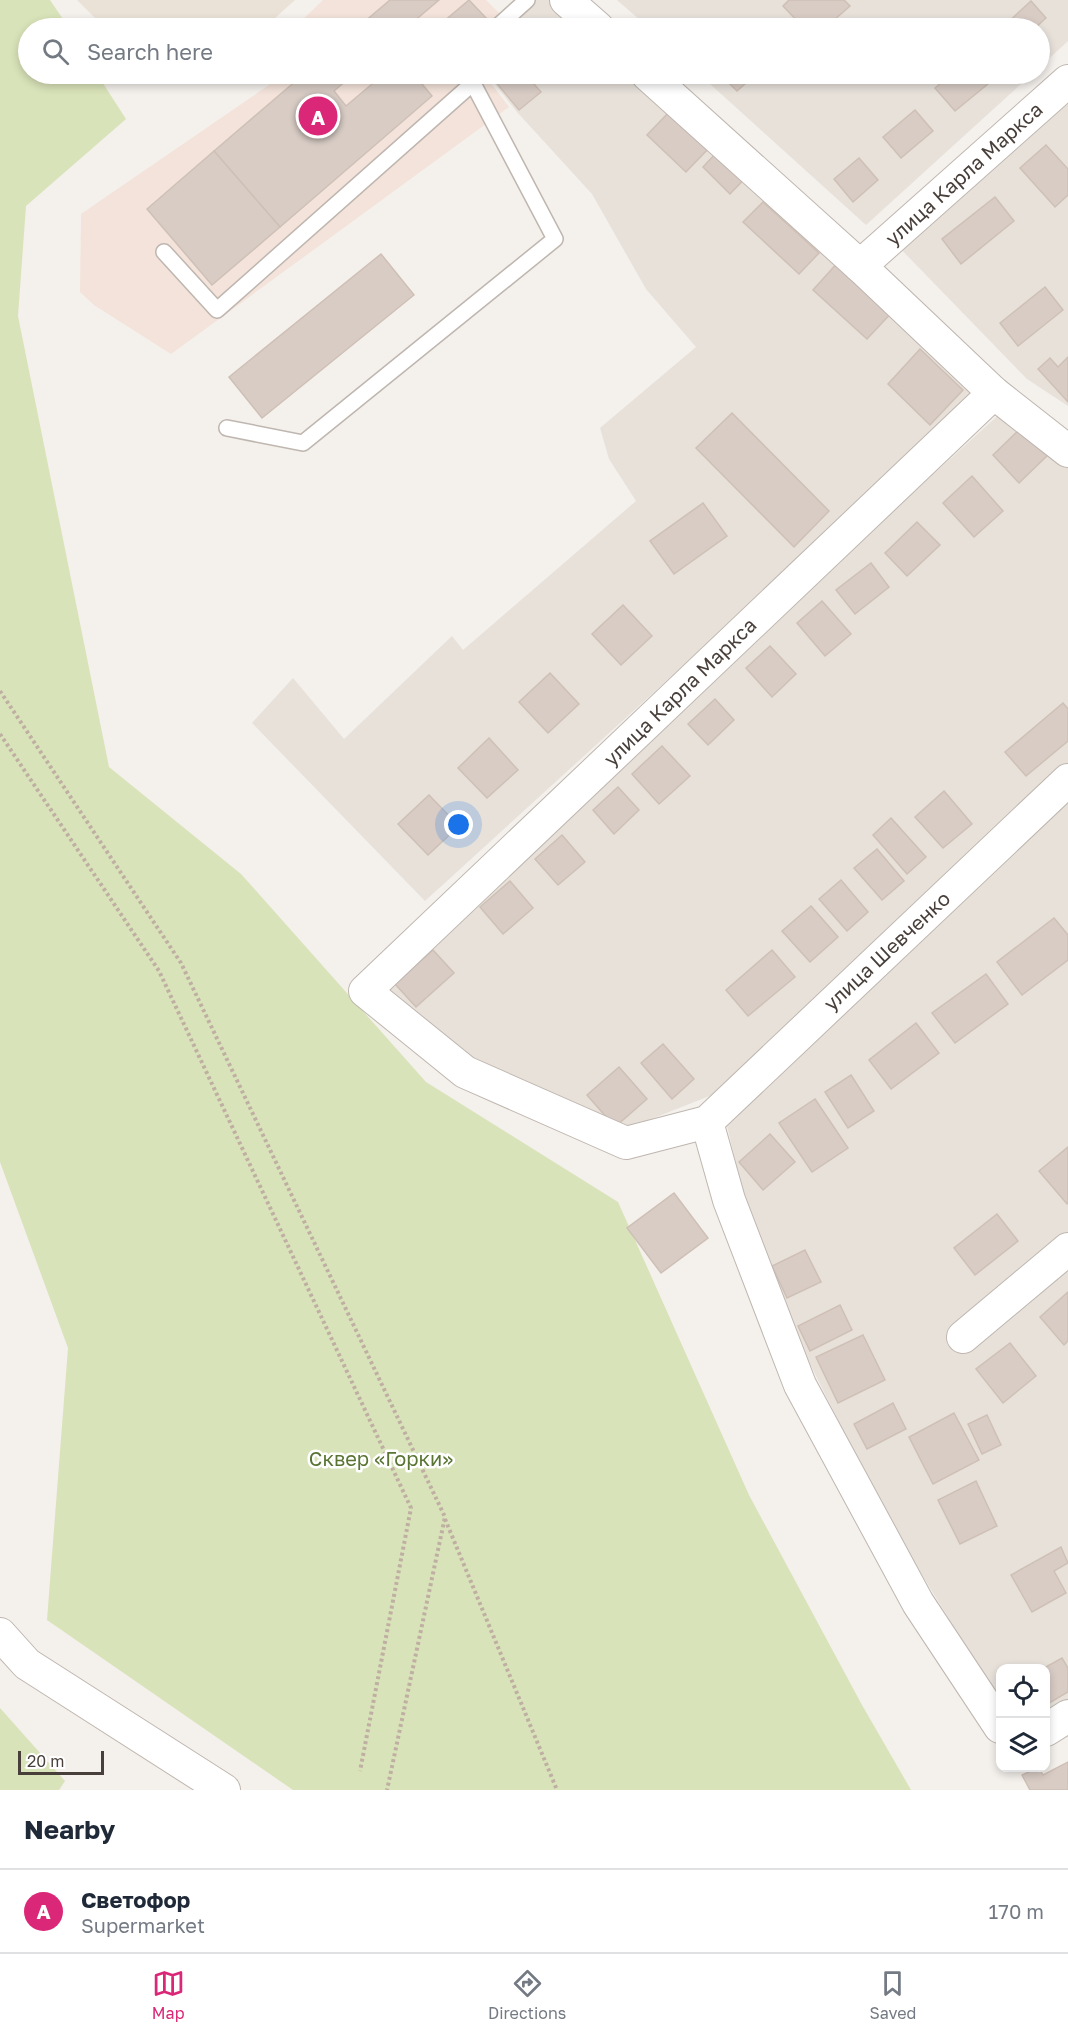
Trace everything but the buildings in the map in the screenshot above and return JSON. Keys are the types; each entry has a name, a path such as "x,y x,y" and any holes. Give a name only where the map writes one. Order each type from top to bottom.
{"street":[{"path":"566,0 587,18"},
{"name":"улица Карла Маркса","path":"860,266 1068,81"},
{"path":"658,84 860,266 994,393 1068,451"},
{"name":"улица Карла Маркса","path":"706,1122 626,1143 465,1072 365,991 994,393"},
{"name":"улица Шевченко","path":"706,1122 1068,780"},
{"path":"706,1122 729,1200 800,1385 918,1603 996,1721"},
{"path":"963,1337 1068,1249"},
{"path":"0,1634 27,1665 224,1790"},
{"path":"1050,1727 1068,1716"}],"lane":[{"path":"507,18 527,0"},
{"path":"164,252 217,310 463,84"},
{"path":"227,428 303,442 555,239 473,84"}],"path":[{"path":"0,691 181,963 445,1517 557,1790"},
{"path":"0,734 159,971 411,1509 360,1771"},
{"path":"387,1790 445,1517"}],"shaded area":[{"path":"77,0 295,0 275,18 95,18"},
{"path":"323,0 486,0 504,18 304,18"},
{"path":"529,0 588,0 608,18 511,18"},
{"path":"617,0 1068,0 1068,41 1050,58 1050,18 638,18"},
{"path":"270,84 492,84 509,107 171,354 94,305 80,292 81,214"},
{"path":"495,84 679,84 755,155 867,250 995,381 425,901 252,723 293,678 344,739 452,636 463,650 636,501 609,459 600,428 696,347 646,289 592,194 517,112"},
{"path":"710,84 1021,84 866,225"},
{"path":"1068,85 1068,406 1027,379 893,241"},
{"path":"1016,399 1068,436 1068,772 717,1093 621,1131 601,1124 462,1052 365,991"},
{"path":"1068,799 1068,1705 1050,1714 1050,1664 996,1664 996,1696 882,1509 759,1261 727,1126"}],"green space":[{"name":"Сквер «Горки»","path":"0,0 50,0 62,18 18,18 18,84 103,84 126,119 26,206 18,316 109,767 241,874 426,1082 618,1202 749,1495 862,1705 911,1790 293,1790 47,1620 68,1348 0,1162"},
{"path":"0,1708 65,1781 59,1790 0,1790"}],"place":[{"name":"Светофор","path":"318,116"}]}
